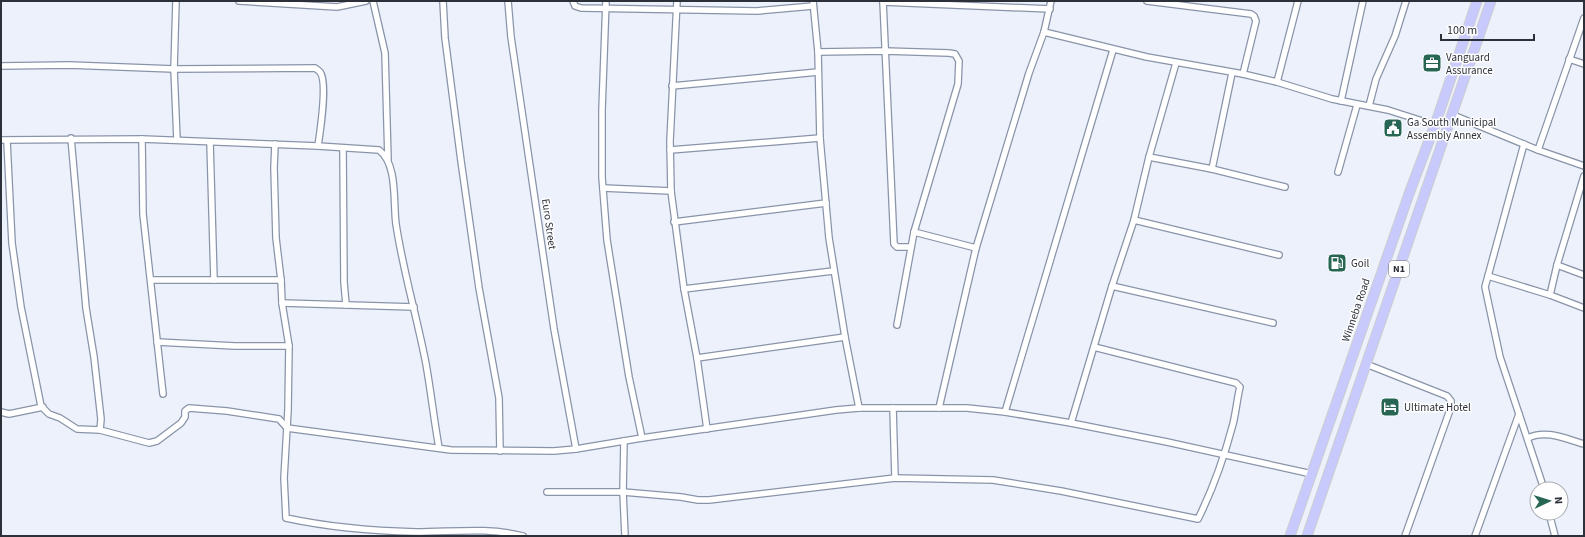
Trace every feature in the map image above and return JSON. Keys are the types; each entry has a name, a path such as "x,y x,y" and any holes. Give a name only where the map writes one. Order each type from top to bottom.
{"highway":[{"name":"Winneba Road","path":"1290,536 1477,1"},
{"name":"N1","path":"1307,536 1491,1"},
{"path":"1410,191 1424,197"},
{"path":"1351,360 1359,364 1362,371 1361,380"}],"street":[{"path":"176,1 174,70 176,140"},
{"path":"239,1 338,7 366,1"},
{"path":"373,1 384,53 388,159 391,167 396,224 402,260 414,307 426,365 439,448"},
{"path":"443,1 445,38 461,161 480,288 499,398 500,451"},
{"name":"Euro Street","path":"508,1 511,37 554,329 576,450"},
{"path":"573,1 575,6 581,8 757,11 813,3 818,52 820,138 833,272 859,408"},
{"path":"606,1 602,110 603,188 607,240 629,377 642,438"},
{"path":"677,1 672,86 670,150 671,191 684,289 697,358 707,429"},
{"path":"939,408 976,248 1029,73 1044,32 1051,1"},
{"path":"1147,1 1251,14 1254,16 1256,21 1243,74"},
{"path":"1277,82 1298,1"},
{"path":"1341,101 1363,1"},
{"path":"1369,106 1376,79 1395,36 1406,1"},
{"path":"910,247 896,247 894,244 883,2 1050,9"},
{"path":"1538,150 1584,18"},
{"path":"1044,32 1113,50 1176,63 1243,74 1277,82 1341,101 1388,110 1434,125"},
{"path":"1005,412 1113,50"},
{"path":"818,52 885,51 949,53 955,54 959,61 958,84 910,247 897,325"},
{"path":"1569,59 1584,64"},
{"path":"1072,423 1112,286 1134,220 1149,157 1176,63"},
{"path":"1,66 69,65 174,70 314,68 320,72 323,79 318,146"},
{"path":"672,86 818,72"},
{"path":"1212,169 1232,73"},
{"path":"1338,172 1357,105"},
{"path":"1452,115 1538,150 1584,166"},
{"path":"71,138 86,308 94,357 101,419 100,430"},
{"path":"388,159 379,150 318,146 142,138 4,140 14,257 21,308 43,407 49,414 60,418 77,429 100,430 148,443 158,441 181,423 185,417 185,411 190,408 227,411 279,419 287,428 470,451 576,450 642,438 859,408 967,408 1005,412 1072,423 1312,474"},
{"path":"142,138 143,214 163,394"},
{"path":"670,150 820,138"},
{"path":"210,142 214,280"},
{"path":"275,144 274,168 276,238 282,303 289,346 284,478 286,518 306,522 388,532 452,532 474,530 496,531 523,536"},
{"path":"1524,144 1485,288 1500,357 1541,481"},
{"path":"343,148 344,282 346,305"},
{"path":"1149,157 1212,169 1285,187"},
{"path":"1550,295 1557,265 1584,176"},
{"path":"603,188 671,191"},
{"path":"674,222 826,203"},
{"path":"1134,220 1279,255"},
{"path":"914,232 976,248"},
{"path":"1557,265 1584,275"},
{"path":"684,289 833,272"},
{"path":"1488,276 1550,295 1584,308"},
{"path":"151,280 281,280"},
{"path":"1112,286 1273,323"},
{"path":"282,303 414,307"},
{"path":"697,358 845,337"},
{"path":"157,342 235,346 289,346"},
{"path":"547,492 623,492 709,500 895,478 993,480 1061,491 1198,519 1223,454 1233,422 1239,385 1094,347"},
{"path":"1366,364 1447,396 1451,401 1451,407 1405,536"},
{"path":"1,412 9,414 43,407"},
{"path":"893,408 895,478"},
{"path":"1475,536 1519,414"},
{"path":"1528,438 1534,435 1547,434 1584,444"},
{"path":"624,441 623,492 625,536"},
{"path":"1551,521 1553,534"}],"place":[{"name":"Vanguard Assurance","path":"1432,63"},
{"name":"Ga South Municipal Assembly Annex","path":"1393,128"},
{"name":"Goil","path":"1337,263"},
{"name":"Ultimate Hotel","path":"1390,407"}]}
